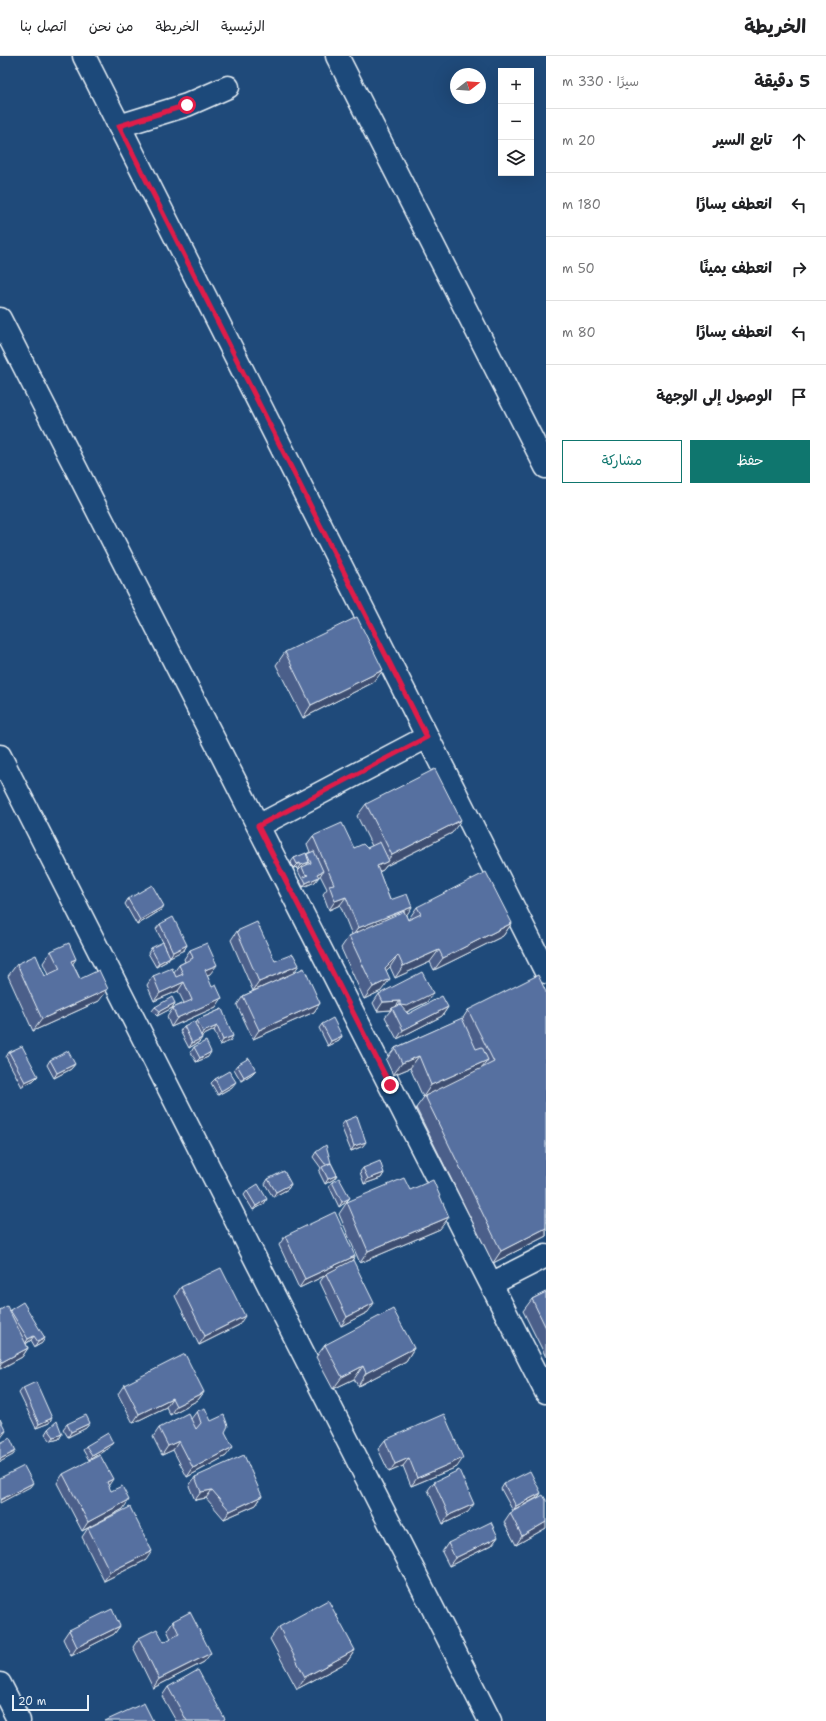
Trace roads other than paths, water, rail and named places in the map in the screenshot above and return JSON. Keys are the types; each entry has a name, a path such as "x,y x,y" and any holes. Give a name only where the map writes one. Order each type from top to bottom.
{"street":[{"path":"84,56 546,972"},
{"path":"336,56 546,467"},
{"path":"119,126 187,105 228,87"},
{"path":"0,319 546,1392"},
{"path":"258,826 427,737"},
{"path":"0,756 490,1721"},
{"path":"491,1284 546,1256"},
{"path":"0,1684 19,1721"}]}
